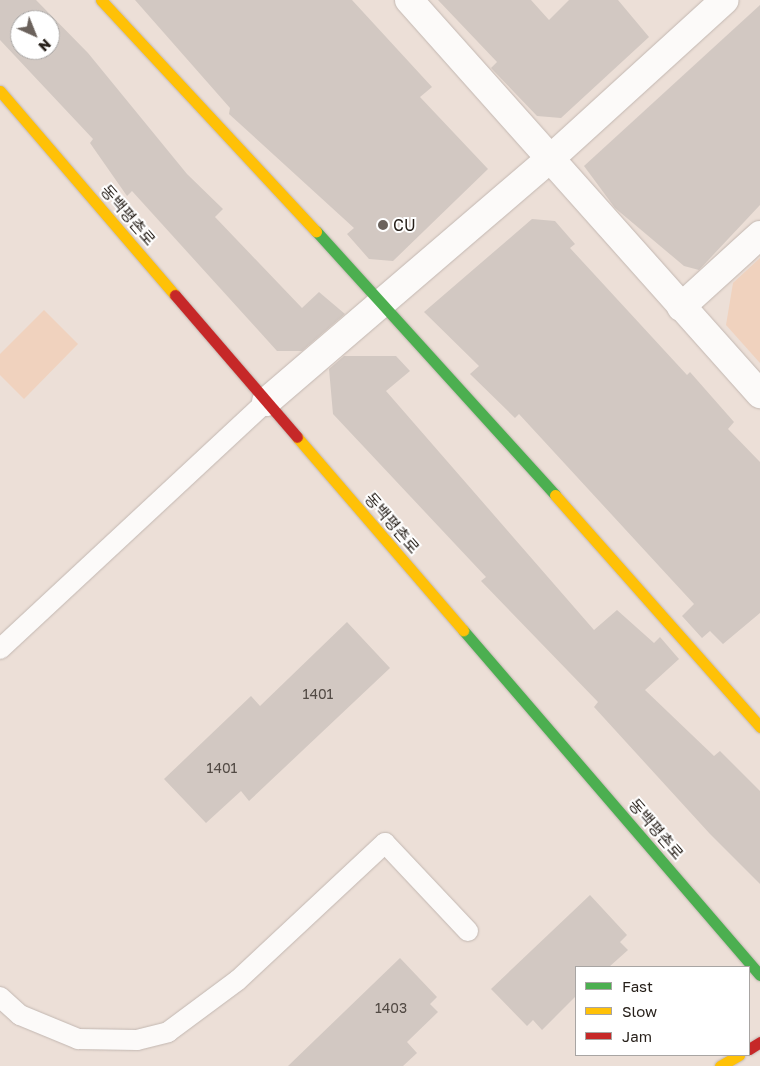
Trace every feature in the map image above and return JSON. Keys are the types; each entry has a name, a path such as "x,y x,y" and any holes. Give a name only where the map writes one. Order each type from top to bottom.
{"street":[{"path":"101,0 384,303 760,727"},
{"path":"409,0 760,394"},
{"path":"266,402 550,160 725,0"},
{"name":"동백평촌로","path":"0,91 760,975"},
{"path":"681,307 760,235"},
{"path":"720,1066 737,1056"}],"lane":[{"path":"0,649 266,402"},
{"path":"0,997 20,1015 78,1039 137,1040 168,1032 238,980 384,843 468,931"}],"shaded area":[{"path":"760,258 760,363 726,325 733,283"},
{"path":"44,310 78,344 24,399 0,375 0,354"}],"building":[{"path":"0,0 36,0 46,10 10,10 10,51 0,40"},
{"path":"135,0 352,0 432,87 420,97 488,169 393,261 369,259 347,234 354,228 229,114 230,108"},
{"path":"438,0 531,0 549,20 569,0 618,0 649,37 561,118 537,116 491,68 497,62"},
{"path":"760,5 760,205 699,270 684,266 615,208 584,166"},
{"path":"60,24 88,53 187,174 223,209 215,217 302,308 319,292 345,314 302,351 277,351 132,191 127,196 90,143 93,139 19,60 60,60"},
{"path":"532,219 555,221 575,244 570,248 687,375 690,372 734,422 728,429 760,462 760,613 723,644 710,631 702,638 682,616 694,604 519,414 515,418 470,374 479,366 424,312"},
{"path":"344,356 396,356 410,371 386,391 594,630 617,610 654,643 660,637 679,659 645,690 714,756 720,751 760,791 760,884 710,834 594,707 598,702 481,581 486,577 333,414 329,369"},
{"path":"347,622 390,668 249,801 241,791 206,823 164,779 251,696 260,706"},
{"path":"590,895 627,935 620,942 628,950 610,966 575,966 575,997 542,1030 533,1020 527,1026 491,989"},
{"path":"400,958 437,997 430,1004 438,1012 407,1042 417,1053 403,1066 288,1066"}],"traffic: fast":[{"path":"316,231 555,495"},
{"path":"463,630 760,975"}],"traffic: slow":[{"path":"101,0 316,231"},
{"path":"0,91 175,295"},
{"path":"297,437 463,630"},
{"path":"555,495 760,727"},
{"path":"720,1066 737,1056"}],"traffic: jam":[{"path":"175,295 297,437"},
{"path":"750,1048 760,1042"}],"place":[{"name":"CU","path":"383,225"}]}
